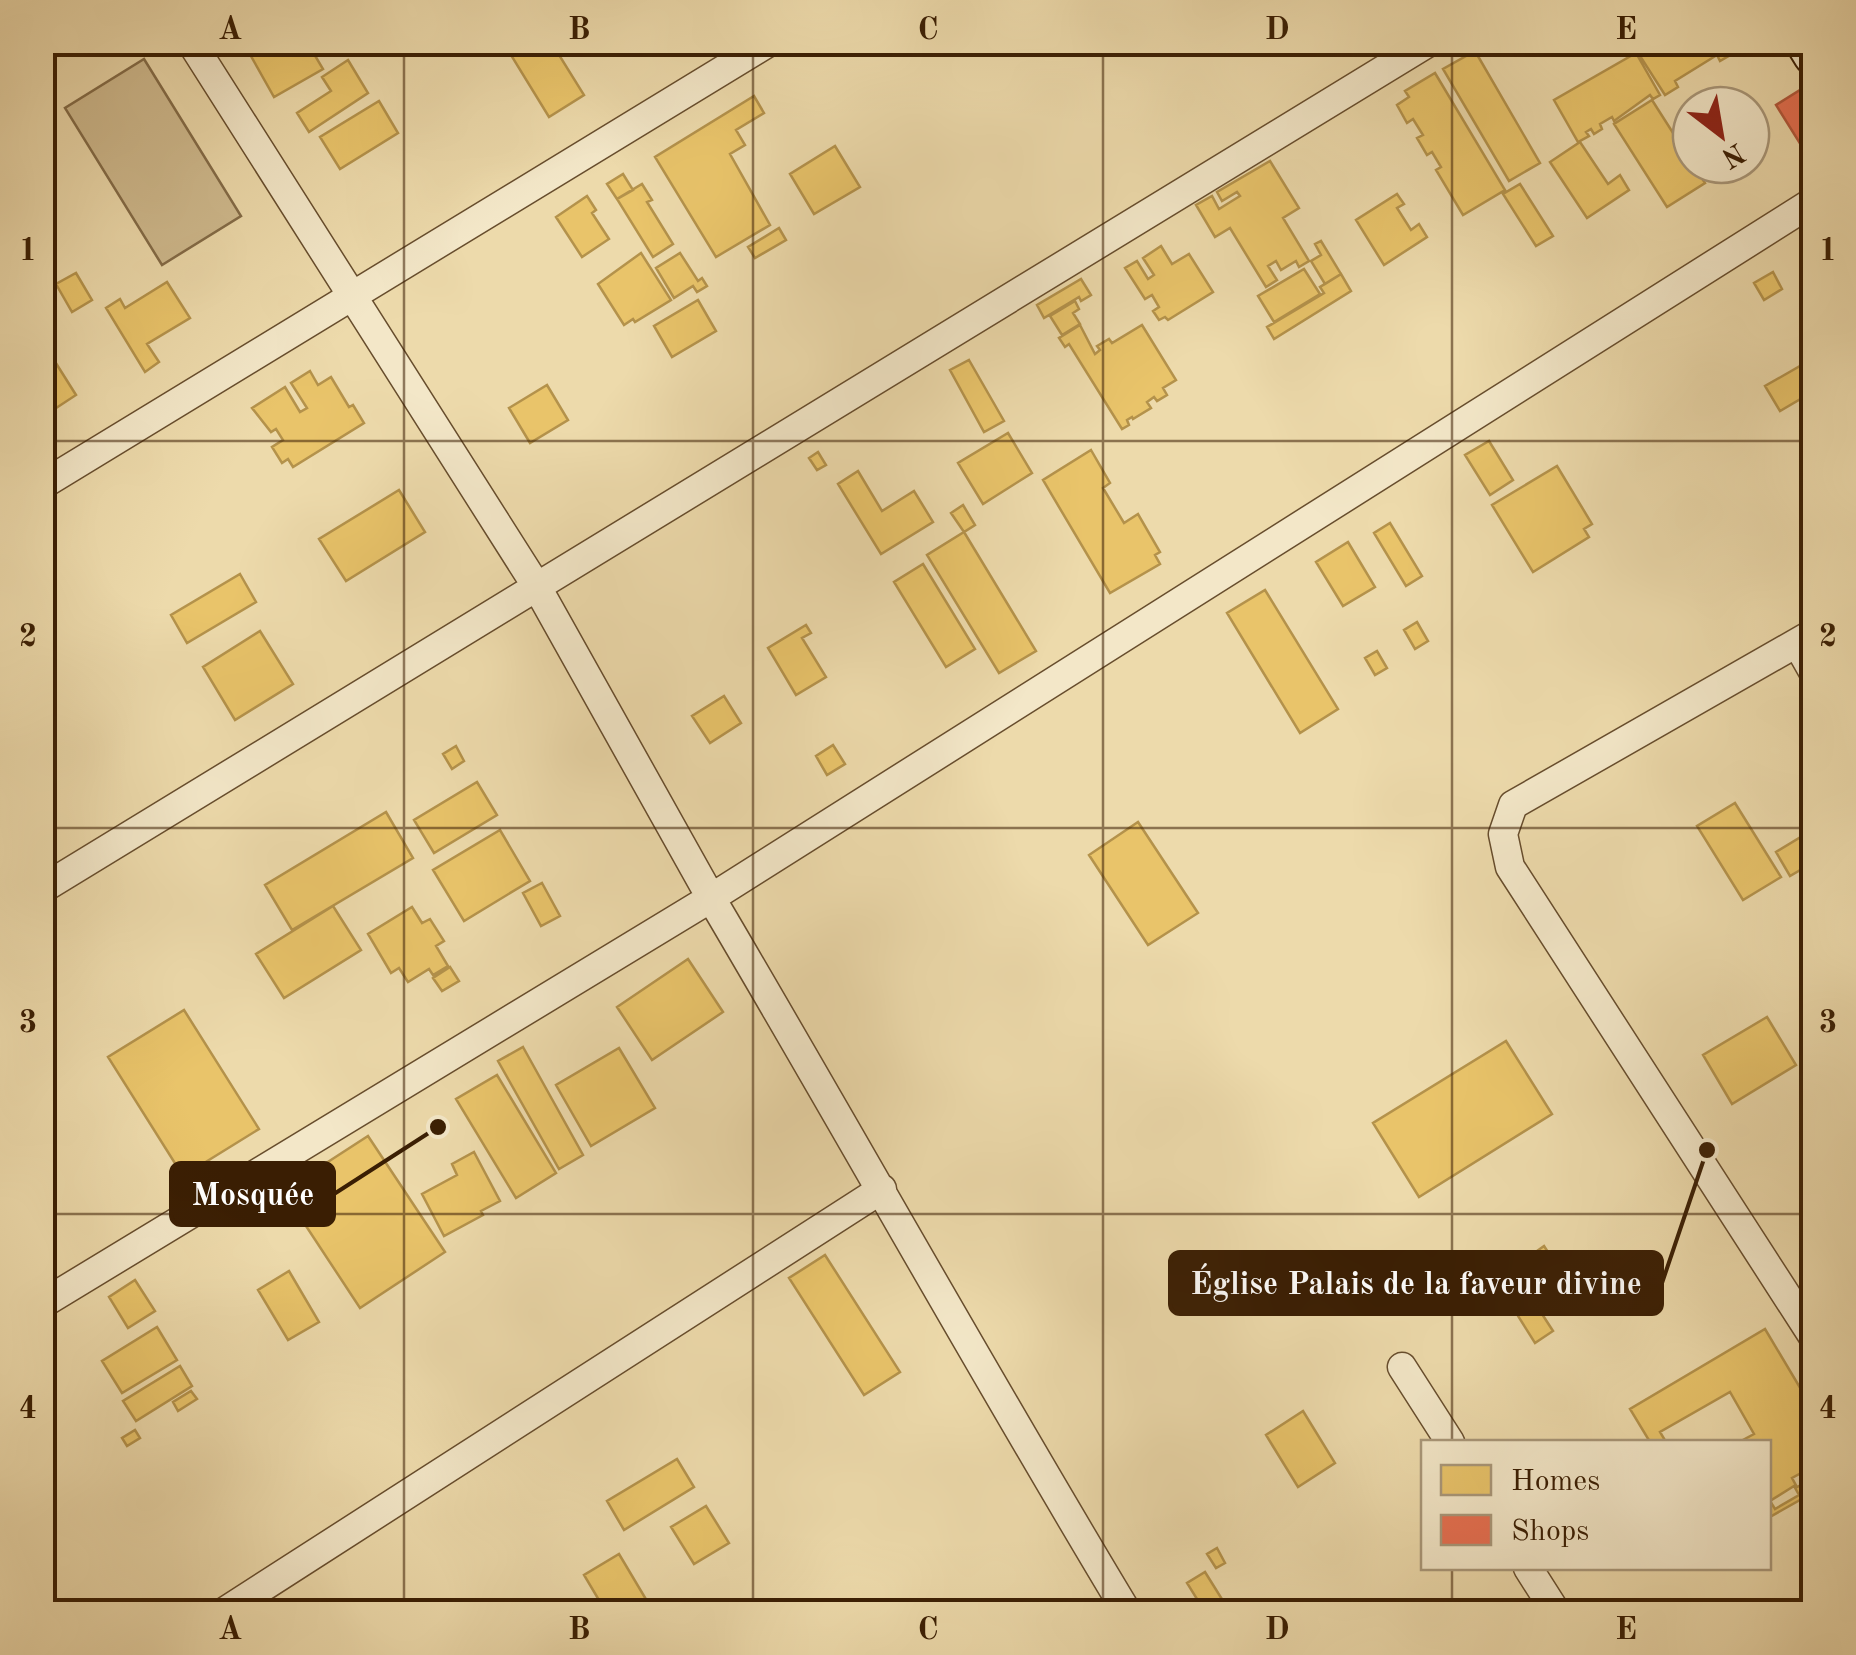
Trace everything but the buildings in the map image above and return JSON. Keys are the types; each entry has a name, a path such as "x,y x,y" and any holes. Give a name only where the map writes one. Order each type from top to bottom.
{"street":[{"path":"191,42 537,587 711,898 1043,1474 1127,1612"},
{"path":"42,485 769,42"},
{"path":"42,889 1429,42"},
{"path":"1806,42 1814,55"},
{"path":"42,1304 711,898 1814,201"},
{"path":"1814,673 1805,638 1513,805 1503,834 1510,867 1814,1338"},
{"path":"224,1612 882,1189"},
{"path":"1402,1367 1449,1440"},
{"path":"1529,1570 1556,1612"}],"shaded area":[{"path":"144,59 241,216 162,265 65,108"}],"place":[{"name":"Mosquée","path":"438,1127"},
{"name":"Église Palais de la faveur divine","path":"1707,1150"}]}
